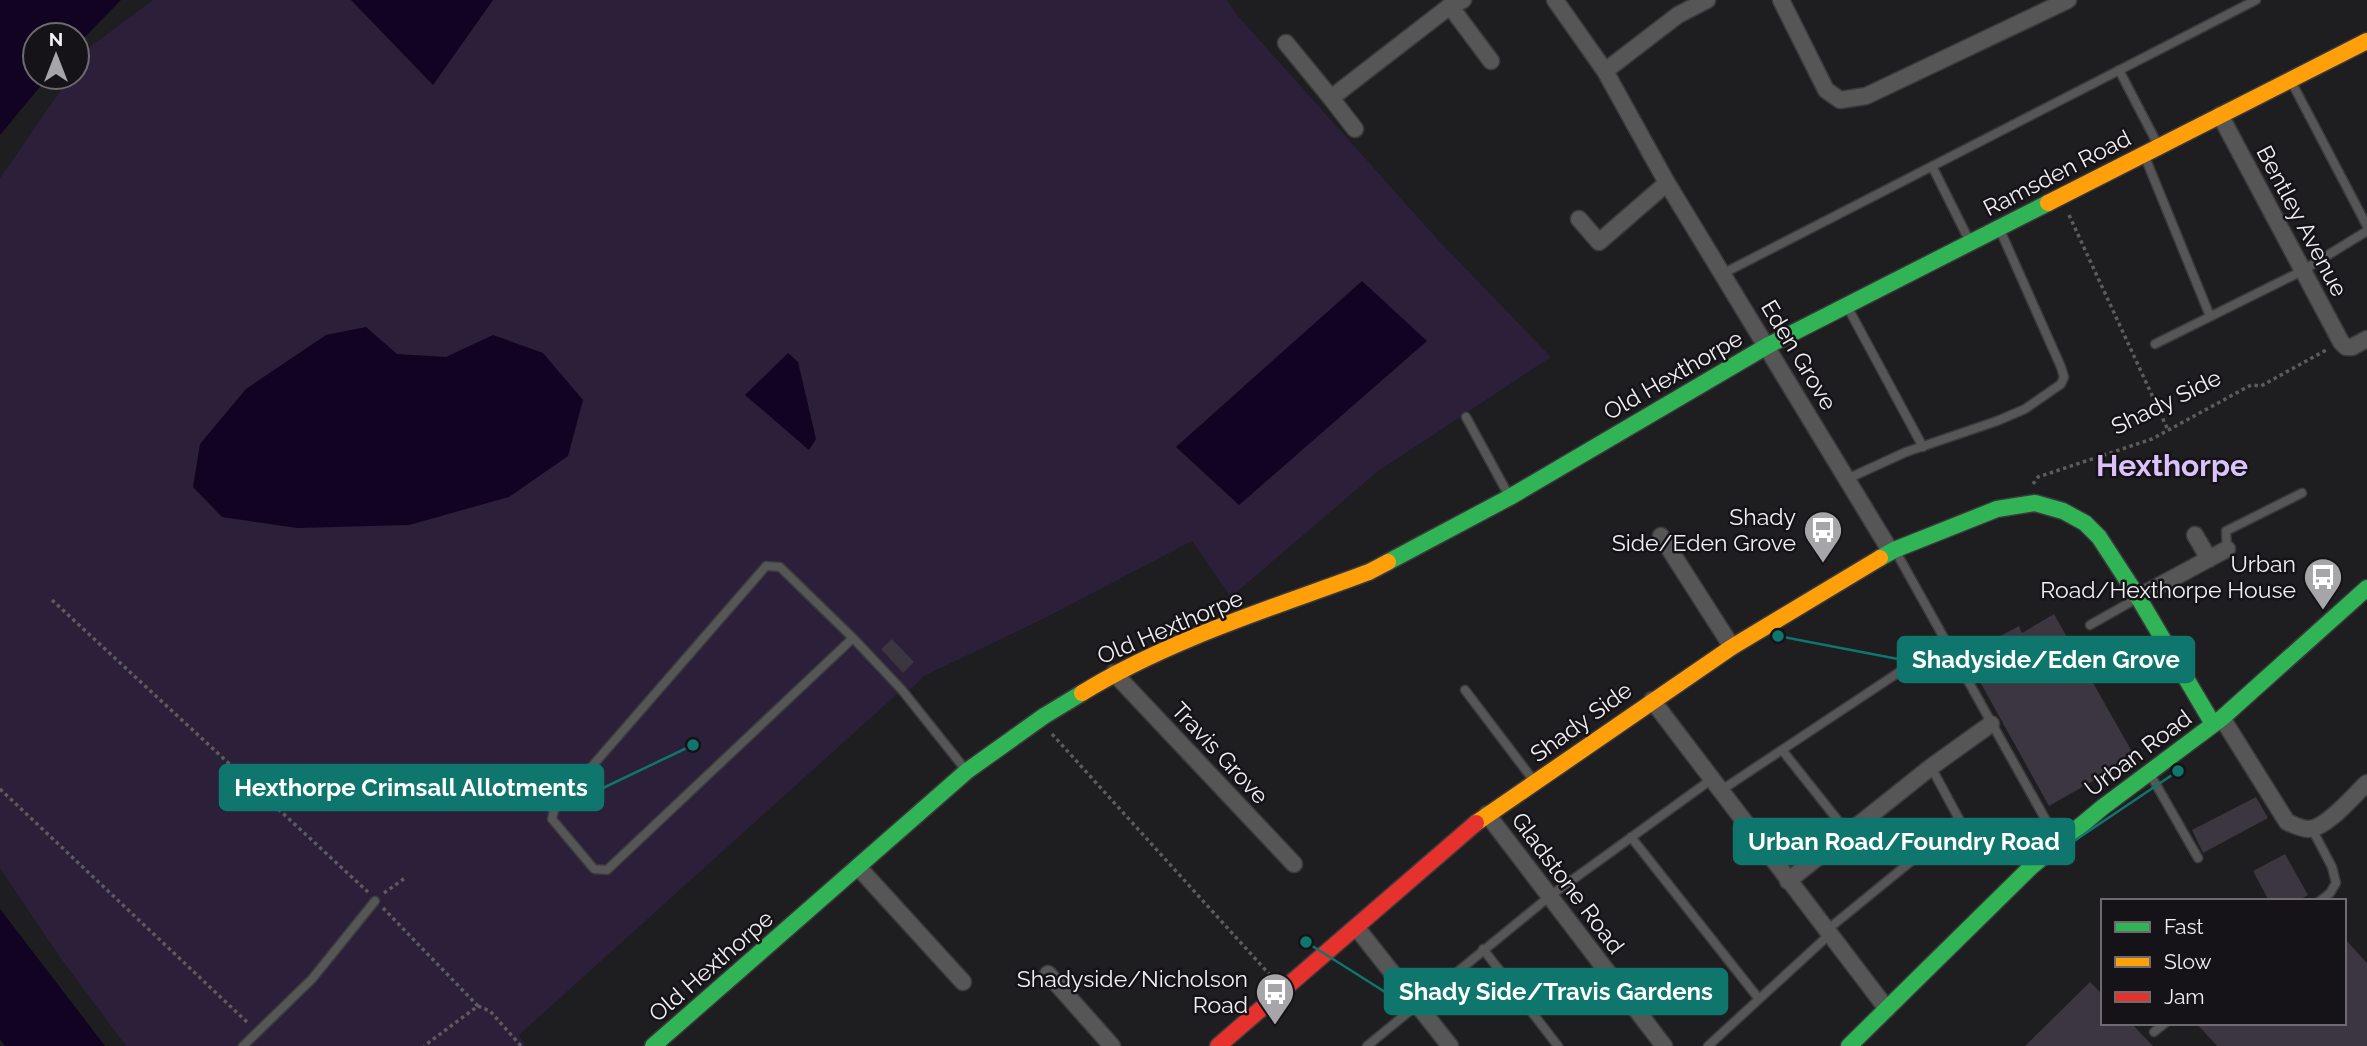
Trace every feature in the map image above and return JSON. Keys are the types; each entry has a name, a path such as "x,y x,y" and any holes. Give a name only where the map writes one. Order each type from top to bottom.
{"street":[{"name":"Eden Grove","path":"1555,0 1605,71 1667,183 1893,551"},
{"path":"1605,71 1678,15 1707,0"},
{"path":"1780,0 1826,90 1840,100 1866,96 2068,0"},
{"path":"1331,98 1456,3 1490,61"},
{"path":"1286,43 1355,129"},
{"name":"Ramsden Road","path":"1767,346 2220,115 2366,45"},
{"name":"Bentley Avenue","path":"2220,115 2343,345"},
{"path":"1579,219 1599,242 1667,183"},
{"path":"2343,345 2352,347 2367,339"},
{"name":"Old Hexthorpe","path":"653,1046 967,772 1039,719 1114,673 1174,645 1369,572 1510,497 1767,346"},
{"name":"Shady Side","path":"1226,1043 1283,990 1487,814 1732,647 1893,551 1997,509 2035,503 2063,511 2085,523 2099,537 2218,721"},
{"path":"2195,535 2209,559"},
{"path":"1661,536 1732,647"},
{"path":"2138,597 2227,549"},
{"name":"Urban Road","path":"1849,1046 1989,906 2059,844 2218,721 2367,588"},
{"name":"Travis Grove","path":"1114,673 1294,864"},
{"path":"1652,700 1887,1009"},
{"path":"2218,721 2287,822 2301,828 2312,829 2322,825 2367,783"},
{"path":"1788,881 1931,767 1991,724"},
{"name":"Gladstone Road","path":"1487,814 1664,1046"},
{"path":"859,868 963,982"},
{"path":"1356,927 1450,1046"},
{"path":"1048,974 1112,1046"}],"lane":[{"path":"1722,274 2256,0"},
{"path":"2119,70 2152,150 2210,317"},
{"path":"2155,344 2302,271 2367,228 2291,80"},
{"path":"1932,166 1970,243"},
{"path":"1847,479 1923,447 2016,413 2062,384 2062,367 2000,229"},
{"path":"1847,307 1923,447"},
{"path":"1466,417 1510,497"},
{"path":"2227,549 2227,531 2302,493"},
{"path":"1893,551 2059,844"},
{"path":"853,638 607,870 594,869 552,818 554,810 766,566 780,567 853,638 902,690 967,772"},
{"path":"2090,625 2138,597"},
{"path":"1367,1046 1483,949 1631,837 1716,785 1782,750 1946,641"},
{"path":"1465,690 1536,783"},
{"path":"1782,750 1849,833"},
{"path":"1709,1046 1828,932 1958,823 1959,819 1931,767"},
{"path":"2149,772 2198,858"},
{"path":"2312,829 2332,867 2336,883 2322,899"},
{"path":"1631,837 1759,999"},
{"path":"243,1046 312,979 374,901"},
{"path":"1483,949 1558,1046"},
{"path":"2154,1032 2163,1025"}],"path":[{"path":"2061,197 2169,431"},
{"name":"Shady Side","path":"2015,505 2038,477 2126,449 2169,431 2251,385 2261,386 2343,345"},
{"path":"52,600 367,891 478,1006 490,1011 521,1046"},
{"path":"1039,719 1283,990"},
{"path":"0,789 257,1032"},
{"path":"374,901 405,878"},
{"path":"424,1046 478,1006"}],"shaded area":[{"path":"0,0 121,0 91,31 91,21 21,21 21,91 36,91 0,135"},
{"path":"153,0 1227,0 1238,16 1439,241 1551,357 1377,472 1231,597 1192,541 1045,618 924,676 910,690 906,686 519,1035 526,1046 126,1046 62,960 0,868 0,178 60,91 91,91 91,46"},
{"path":"351,0 493,0 433,85"},
{"path":"1362,281 1427,341 1239,505 1176,447"},
{"path":"366,327 397,354 446,357 493,335 543,353 583,400 568,456 509,497 409,525 297,528 222,517 193,487 200,444 246,389 326,335"},
{"path":"788,353 798,362 816,439 809,450 745,395"},
{"path":"0,909 105,1046 5,1046 0,1039"}],"building":[{"path":"2054,614 2135,757 2049,806 1969,662 1984,653 1980,647 2019,626 2022,633"},
{"path":"892,639 914,662 903,673 881,649"},
{"path":"2256,797 2268,818 2203,853 2192,830"},
{"path":"2285,854 2308,895 2301,899 2268,899 2253,871"},
{"path":"2346,940 2367,963 2367,1046 2217,1046 2198,1025 2346,1025"},
{"path":"2090,982 2101,993 2101,1025 2133,1025 2153,1046 2025,1046"}],"traffic: fast":[{"path":"1388,562 1510,497 1767,346 2048,203"},
{"path":"1880,558 1997,509 2035,503 2063,511 2085,523 2099,537 2213,724"},
{"path":"1849,1046 2032,866 2103,807 2222,718 2367,588"},
{"path":"653,1046 967,771 1044,716 1082,693"}],"traffic: slow":[{"path":"2048,203 2367,41"},
{"path":"1476,823 1732,647 1880,558"},
{"path":"1082,693 1186,640 1369,572 1388,562"}],"traffic: jam":[{"path":"1218,1046 1476,823"}],"place":[{"name":"Shady Side/Eden Grove","path":"1823,564"},
{"name":"Urban Road/Hexthorpe House","path":"2323,611"},
{"name":"Shadyside/Eden Grove","path":"1778,636"},
{"name":"Hexthorpe Crimsall Allotments","path":"693,745"},
{"name":"Urban Road/Foundry Road","path":"2178,771"},
{"name":"Shady Side/Travis Gardens","path":"1306,942"},
{"name":"Shadyside/Nicholson Road","path":"1275,1026"}],"district":[{"name":"Hexthorpe","path":"2172,466"}]}
